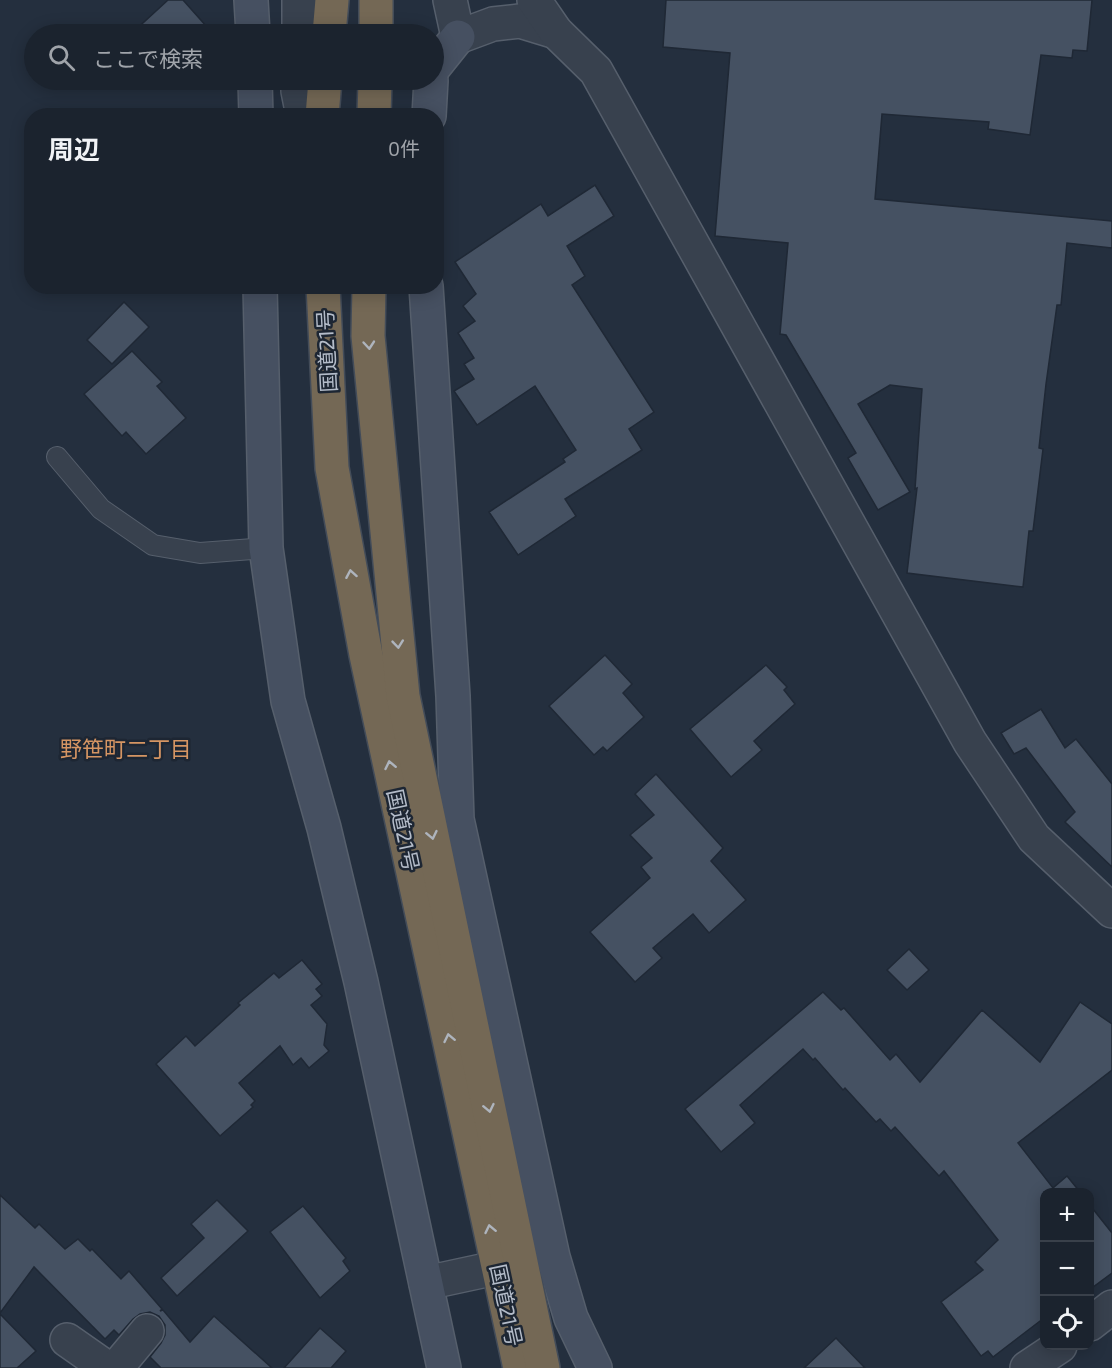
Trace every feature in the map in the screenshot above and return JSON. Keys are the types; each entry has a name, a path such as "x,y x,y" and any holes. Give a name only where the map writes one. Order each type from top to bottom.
{"highway":[{"path":"330,24 332,0"},
{"path":"376,0 376,24"},
{"path":"323,108 324,90"},
{"path":"374,108 375,90"},
{"name":"国道21号","path":"322,294 332,468 362,632 520,1368"},
{"name":"国道21号","path":"369,294 368,336 403,696 543,1368"}],"street":[{"path":"251,0 252,24"},
{"path":"299,0 299,24"},
{"path":"450,0 458,37"},
{"path":"534,0 556,32 596,71 970,742 1034,838 1112,911"},
{"path":"444,54 458,37 493,24 520,21 556,32"},
{"path":"255,90 256,108"},
{"path":"298,90 301,108"},
{"path":"429,108 430,90"},
{"path":"260,294 266,548 288,701 324,828 356,960 444,1368"},
{"path":"427,294 453,696 457,819 545,1258 595,1368"},
{"path":"426,1283 491,1269"},
{"path":"1094,1320 1112,1307"},
{"path":"116,1368 147,1331"},
{"path":"67,1340 107,1368"},
{"path":"1027,1368 1054,1350"}],"lane":[{"path":"57,457 101,509 153,545 200,553 266,548"}],"building":[{"path":"168,0 183,0 204,24 142,24"},
{"path":"666,0 1092,0 1087,51 1073,50 1072,58 1041,55 1030,135 988,129 989,122 882,114 875,199 1112,221 1112,248 1067,243 1061,305 1057,305 1046,384 1039,448 1043,449 1033,531 1029,531 1023,587 907,573 917,488 915,489 922,389 890,385 858,404 910,492 878,510 848,458 856,453 786,335 780,334 788,243 715,236 730,53 663,47"},
{"path":"595,185 614,216 567,246 585,276 572,285 654,412 629,429 642,450 565,499 576,516 518,555 489,512 565,462 563,459 576,450 535,386 477,425 454,391 474,379 464,364 474,358 458,333 475,321 463,306 476,294 455,262 541,204 548,216"},
{"path":"124,302 149,327 112,364 87,340"},
{"path":"132,351 162,382 157,386 186,418 146,454 126,432 122,436 84,394"},
{"path":"605,655 632,684 623,693 644,717 607,751 603,747 594,755 549,706"},
{"path":"766,665 787,687 784,690 795,704 754,741 762,750 731,777 690,729"},
{"path":"1041,709 1065,748 1076,739 1112,784 1112,867 1065,822 1075,812 1026,748 1014,754 1001,733"},
{"path":"656,774 723,848 711,861 746,900 709,933 693,914 653,948 662,958 635,982 590,932 650,878 641,867 652,858 630,835 654,815 635,794"},
{"path":"909,949 929,970 907,990 887,970"},
{"path":"302,960 322,984 316,989 322,996 311,1005 327,1024 324,1045 329,1051 309,1068 301,1058 293,1065 280,1046 239,1083 255,1101 251,1105 253,1107 220,1136 156,1064 186,1036 195,1046 240,1005 238,1003 274,973 279,978"},
{"path":"823,992 841,1010 844,1008 890,1060 896,1054 920,1082 982,1010 1040,1062 1080,1002 1112,1024 1112,1070 1018,1143 1053,1188 1040,1188 1040,1321 993,1357 988,1351 981,1356 941,1302 983,1270 975,1262 998,1240 944,1171 939,1176 895,1127 891,1131 880,1119 876,1122 845,1088 843,1090 815,1058 813,1060 803,1049 740,1105 755,1123 721,1152 685,1109"},
{"path":"1067,1176 1077,1188 1053,1188"},
{"path":"0,1195 35,1228 39,1224 65,1249 78,1239 90,1251 92,1249 121,1279 129,1271 162,1309 160,1311 163,1310 190,1342 214,1316 272,1368 161,1368 150,1357 165,1335 165,1325 159,1316 150,1312 140,1314 119,1335 114,1330 105,1339 34,1267 0,1313"},
{"path":"217,1200 248,1231 177,1296 161,1278 204,1238 191,1224"},
{"path":"303,1206 346,1258 343,1261 350,1271 320,1298 270,1232"},
{"path":"1094,1210 1112,1233 1112,1273 1094,1286"},
{"path":"0,1314 36,1351 17,1368 0,1368"},
{"path":"320,1328 346,1351 331,1368 284,1368"},
{"path":"836,1338 865,1368 804,1368"}],"district":[{"name":"野笹町二丁目","path":"126,748"}]}
